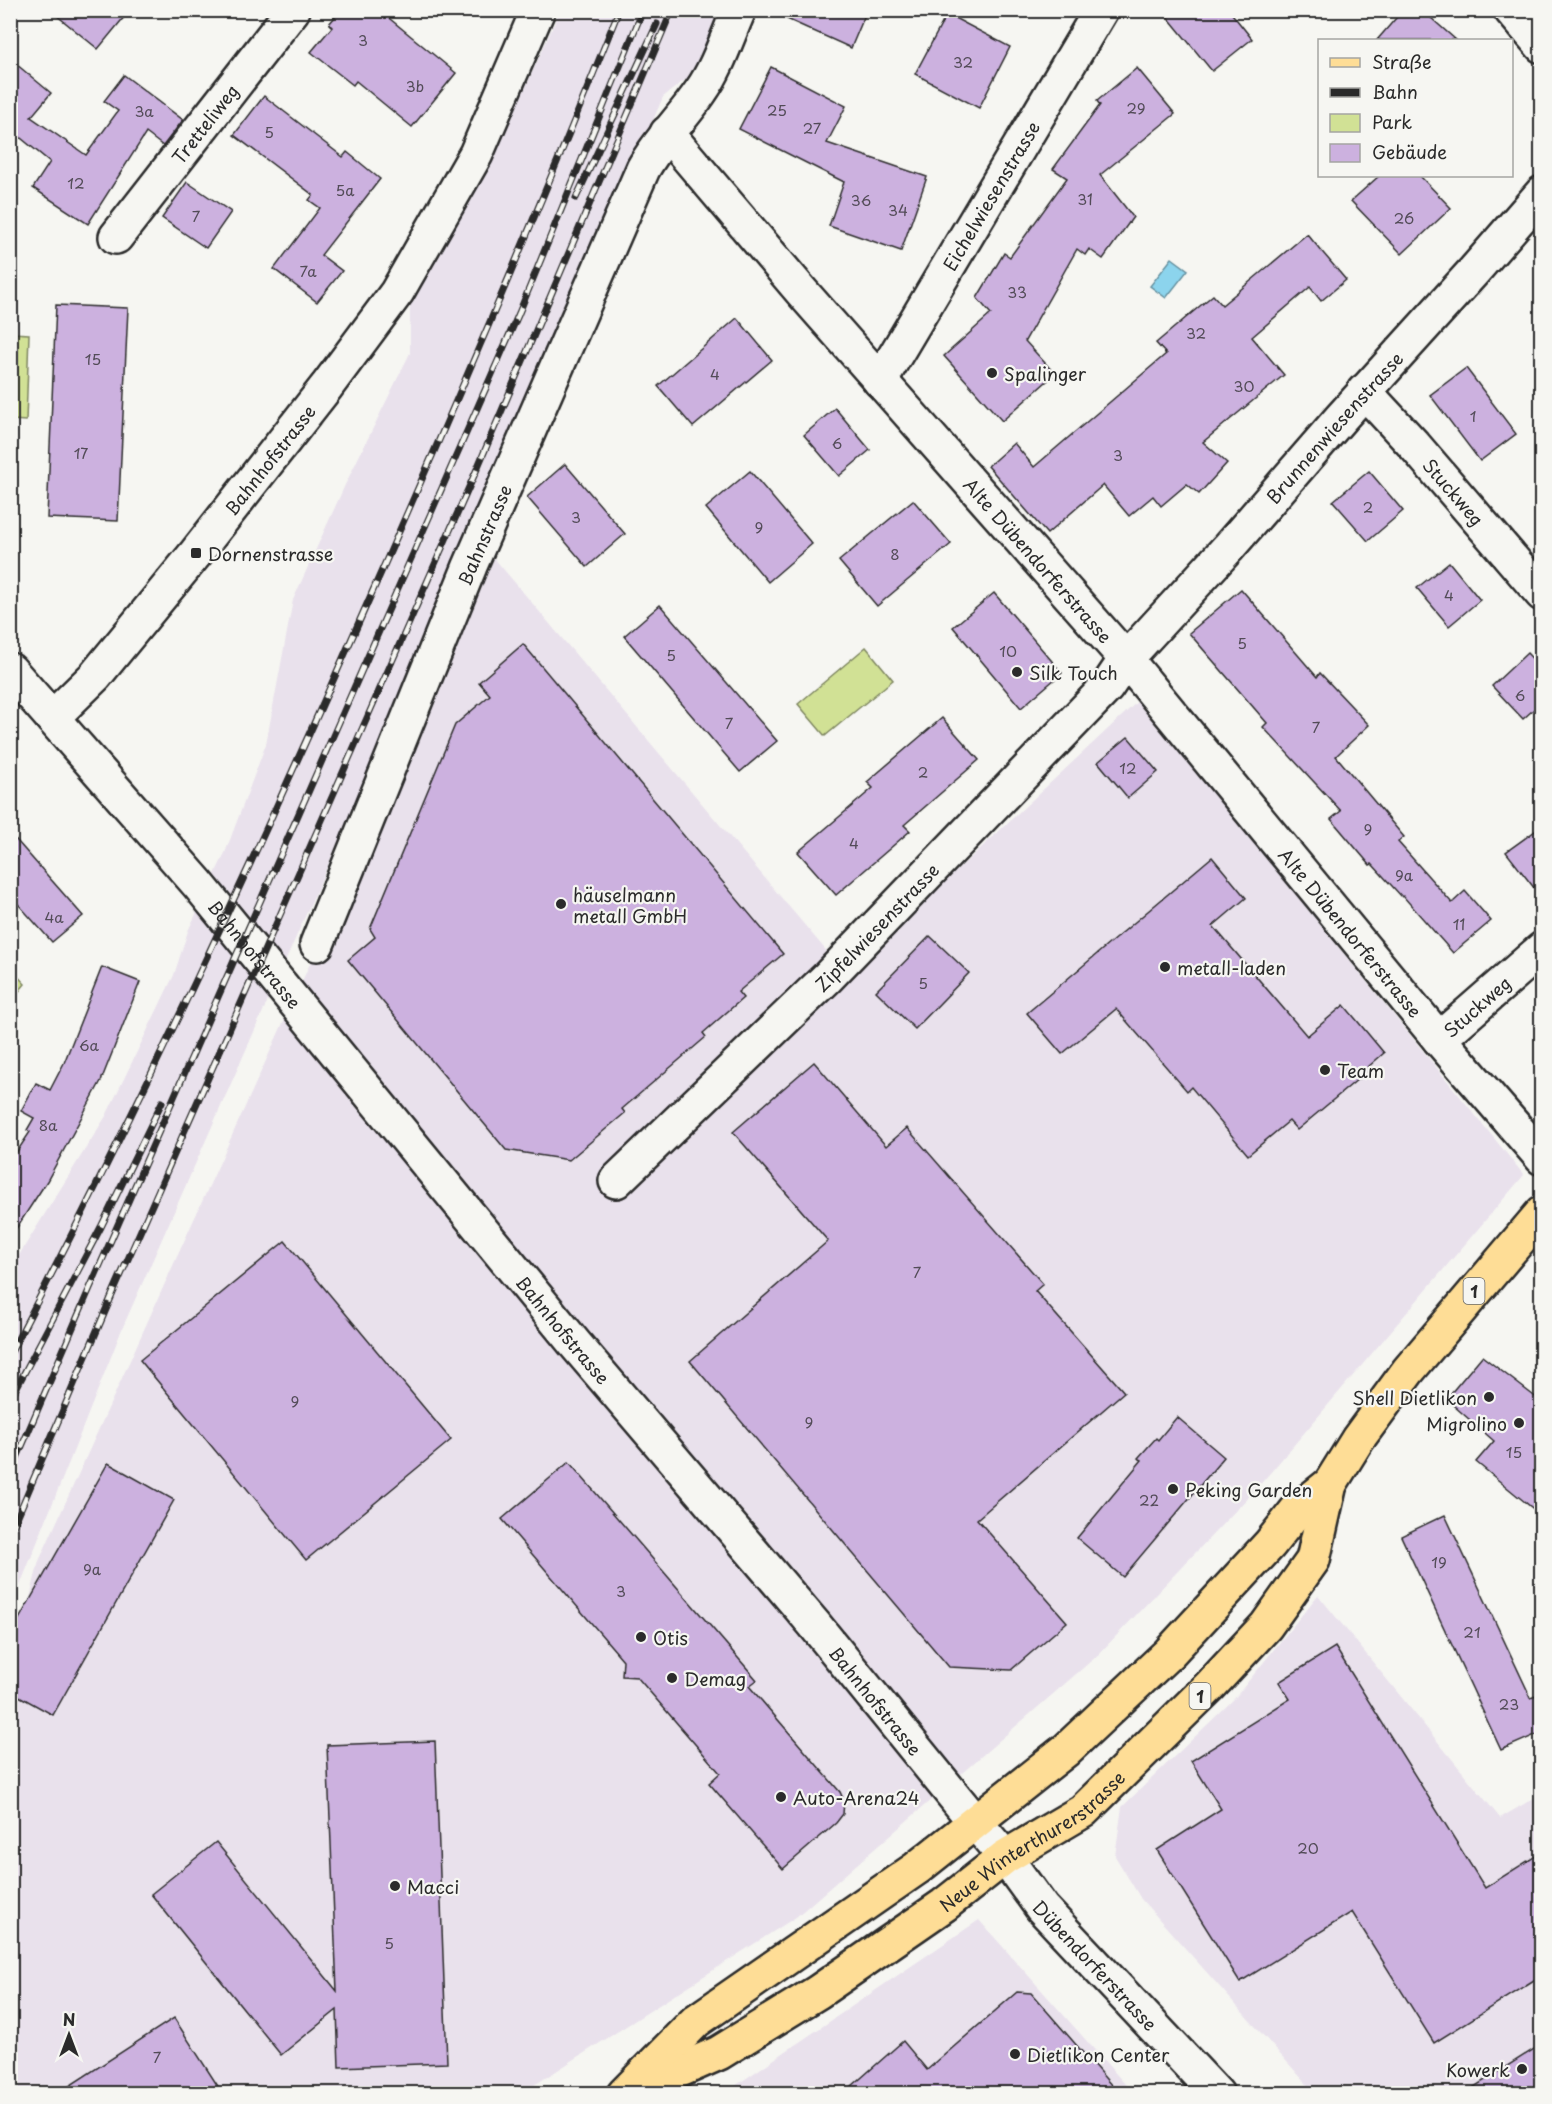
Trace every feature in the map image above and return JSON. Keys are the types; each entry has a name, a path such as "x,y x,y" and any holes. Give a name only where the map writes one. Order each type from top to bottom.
{"main road":[{"name":"Neue Winterthurerstrasse","path":"625,2094 696,2020 917,1868 1066,1750 1169,1653 1270,1544 1296,1511 1329,1484 1358,1439 1408,1371 1542,1213"},
{"name":"Neue Winterthurerstrasse","path":"625,2094 719,2053 818,1992 922,1921 1005,1857 1083,1811 1210,1686 1266,1626 1313,1560 1329,1484"}],"street":[{"name":"Tretteliweg","path":"116,237 293,10"},
{"name":"Bahnhofstrasse","path":"538,10 476,154 397,292 327,386 196,553 94,676 52,718 198,884 575,1344 814,1624 1005,1857"},
{"name":"Bahnstrasse","path":"317,944 470,566 643,169 710,77 738,10"},
{"name":"Eichelwiesenstrasse","path":"880,381 1101,10"},
{"path":"1511,10 1542,45"},
{"name":"Alte Dübendorferstrasse","path":"667,133 880,381 1126,659 1439,1039 1542,1158"},
{"name":"Brunnenwiesenstrasse","path":"1126,659 1228,548 1364,391 1542,193"},
{"name":"Stuckweg","path":"1364,391 1415,446 1542,594"},
{"name":"Zipfelwiesenstrasse","path":"616,1181 827,978 1107,687 1126,659"},
{"path":"10,670 52,718"},
{"name":"Stuckweg","path":"1439,1039 1542,949"},
{"name":"Dübendorferstrasse","path":"1005,1857 1042,1908 1217,2094"}],"shaded area":[{"path":"560,11 720,11 695,72 663,97 423,651 122,1329 11,1608 11,1268 106,1116 174,975 188,931 225,853 266,744 293,600 345,485 410,353 410,305 500,143"},
{"path":"494,558 846,974 1138,701 1524,1175 1258,1487 1098,1655 796,1917 522,2093 11,2094 11,1674 39,1561"},
{"path":"1318,1595 1500,1818 1541,1794 1541,2093 1313,2093 1141,1899 1115,1856 1122,1807 1234,1699"},
{"path":"979,1920 1133,2093 723,2094"}],"green space":[{"path":"11,333 29,334 26,421 11,420"},
{"path":"866,647 893,680 825,736 798,704"},
{"path":"11,969 25,984 11,1001"}],"water":[{"path":"1172,258 1188,270 1166,298 1150,286"}],"building":[{"path":"50,10 130,10 98,49"},
{"path":"341,10 379,10 456,73 412,127 356,81 353,85 311,52 332,27 329,24"},
{"path":"767,10 867,10 851,48"},
{"path":"1162,10 1229,10 1252,39 1212,71"},
{"path":"1403,10 1422,10 1455,39 1378,39"},
{"path":"947,14 1010,47 979,108 915,74"},
{"path":"10,59 51,93 31,117 86,155 118,111 104,101 124,75 183,120 163,146 146,133 88,224 33,188 50,162 16,134 10,141"},
{"path":"771,67 846,106 827,143 927,177 901,251 829,226 844,182 739,129"},
{"path":"1137,68 1175,114 1100,175 1133,217 1103,259 1089,249 1085,255 1077,249 1025,341 1055,374 1002,421 944,356 991,314 977,298 1004,253 1010,257 1067,178 1053,169 1100,105 1097,101"},
{"path":"264,96 343,157 347,152 380,179 321,255 342,271 317,302 274,269 320,208 309,200 313,195 234,135"},
{"path":"1378,177 1421,177 1451,208 1402,254 1351,201"},
{"path":"187,182 231,212 206,248 162,218"},
{"path":"1307,234 1346,280 1321,301 1310,287 1252,337 1284,375 1203,442 1227,463 1199,494 1187,484 1161,506 1153,496 1129,516 1103,485 1047,534 988,466 1014,443 1034,467 1166,354 1156,343 1213,295 1222,305"},
{"path":"56,305 128,308 118,521 47,518"},
{"path":"737,318 772,360 693,427 658,386"},
{"path":"1466,368 1516,434 1480,461 1430,395"},
{"path":"835,408 870,450 839,476 804,435"},
{"path":"565,464 625,534 587,567 527,497"},
{"path":"750,471 812,544 768,582 706,508"},
{"path":"1369,471 1403,511 1368,541 1333,501"},
{"path":"913,500 951,544 877,606 839,561"},
{"path":"1449,562 1480,600 1449,626 1417,588"},
{"path":"1241,589 1317,677 1320,673 1369,725 1336,756 1404,837 1398,842 1452,903 1465,891 1491,921 1453,953 1403,896 1372,864 1370,865 1331,819 1341,811 1263,727 1267,723 1189,633"},
{"path":"994,593 1062,673 1021,708 953,627"},
{"path":"660,605 777,741 740,772 624,636"},
{"name":"häuselmann metall GmbH","path":"523,644 783,954 738,992 743,998 703,1033 706,1037 622,1109 625,1113 569,1160 506,1150 348,960 375,937 370,929 455,725 490,695 479,682"},
{"path":"1527,653 1542,669 1542,702 1523,719 1492,686"},
{"path":"942,718 979,760 904,825 910,831 836,895 798,852 873,788 867,782"},
{"path":"1128,737 1158,772 1128,798 1098,762"},
{"path":"1542,826 1542,898 1506,852"},
{"path":"10,833 83,916 52,942 10,895"},
{"name":"metall-laden","path":"1212,857 1246,898 1213,926 1307,1036 1344,1005 1384,1053 1368,1067 1370,1069 1297,1130 1289,1121 1248,1155 1191,1087 1187,1091 1116,1009 1062,1054 1027,1013"},
{"path":"930,936 969,973 915,1029 876,991"},
{"path":"102,967 140,982 101,1081 47,1181 10,1238 10,1162 30,1132 27,1130 34,1118 21,1111 36,1083 50,1090 64,1063"},
{"path":"814,1062 886,1146 907,1128 1043,1284 1035,1291 1124,1392 977,1519 1067,1622 1011,1670 949,1667 690,1361 828,1241 733,1132"},
{"path":"285,1241 451,1440 306,1560 140,1360"},
{"path":"1482,1356 1542,1402 1542,1516 1476,1462 1494,1441 1446,1399"},
{"path":"1177,1417 1224,1457 1123,1577 1077,1538 1142,1460 1138,1458 1156,1438 1158,1440"},
{"path":"569,1462 757,1680 749,1686 840,1792 844,1801 843,1814 836,1823 783,1869 709,1783 720,1773 637,1677 622,1676 623,1660 502,1519"},
{"path":"108,1463 174,1500 53,1715 10,1691 10,1635"},
{"path":"1445,1515 1531,1698 1542,1693 1542,1732 1501,1750 1401,1536"},
{"path":"1335,1647 1485,1888 1542,1852 1542,1975 1434,2043 1352,1912 1240,1982 1157,1850 1221,1809 1191,1761 1290,1699 1279,1682"},
{"path":"435,1741 447,2063 339,2067 337,2010 281,2055 151,1894 216,1842 337,1991 327,1745"},
{"name":"Dietlikon Center","path":"1017,1992 1031,1993 1119,2094 843,2094 903,2041 927,2070"},
{"path":"174,2018 223,2094 57,2094"},
{"name":"Kowerk","path":"1542,2044 1542,2094 1463,2094"}],"railway":[{"path":"10,1354 150,1076 282,794 464,383 619,10"},
{"path":"10,1474 519,313 643,10"},
{"path":"10,1534 113,1293 477,469 672,10"},
{"path":"576,198 657,24"},
{"path":"10,1400 101,1227 162,1102"}],"place":[{"name":"Spalinger","path":"992,373"},
{"name":"Dornenstrasse","path":"196,553"},
{"name":"Silk Touch","path":"1017,672"},
{"name":"häuselmann metall GmbH","path":"561,904"},
{"name":"metall-laden","path":"1165,967"},
{"name":"Team","path":"1325,1070"},
{"name":"Shell Dietlikon","path":"1489,1397"},
{"name":"Migrolino","path":"1519,1423"},
{"name":"Peking Garden","path":"1173,1489"},
{"name":"Otis","path":"641,1637"},
{"name":"Demag","path":"672,1678"},
{"name":"Auto-Arena24","path":"781,1797"},
{"name":"Macci","path":"395,1886"},
{"name":"Dietlikon Center","path":"1015,2054"},
{"name":"Kowerk","path":"1522,2069"}]}
